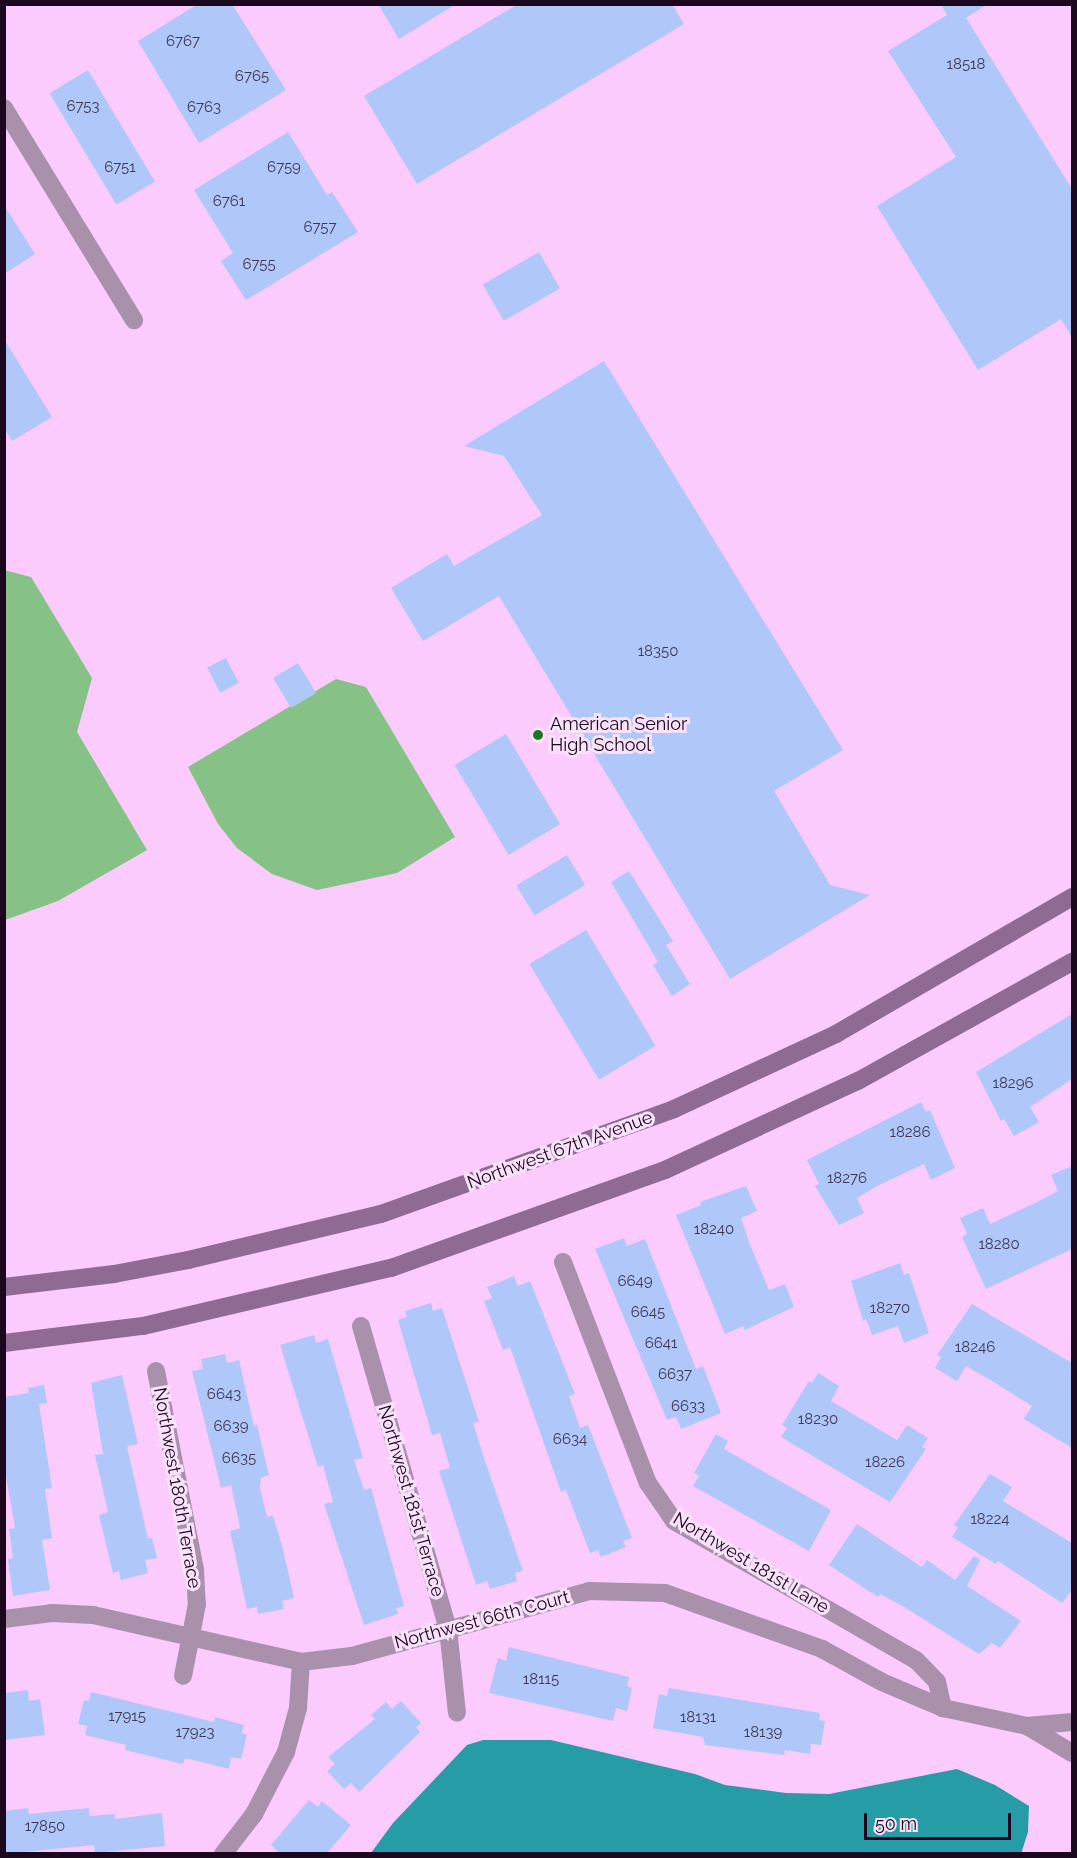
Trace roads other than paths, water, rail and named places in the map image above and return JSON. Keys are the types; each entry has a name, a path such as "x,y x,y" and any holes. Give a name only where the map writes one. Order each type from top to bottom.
{"main road":[{"name":"Northwest 67th Avenue","path":"4,1287 114,1274 188,1260 381,1214 674,1110 836,1034 1072,897"},
{"path":"4,1343 142,1326 391,1268 665,1170 858,1081 1072,962"}],"street":[{"path":"4,108 134,320"},
{"name":"Northwest 181st Lane","path":"563,1262 659,1504 674,1521 916,1660 937,1682 943,1708"},
{"name":"Northwest 181st Terrace","path":"361,1326 448,1629 457,1713"},
{"name":"Northwest 180th Terrace","path":"156,1371 195,1570 197,1604 183,1676"},
{"name":"Northwest 66th Court","path":"4,1619 52,1613 93,1616 301,1662 352,1656 589,1591 665,1593 822,1649 882,1682 943,1708"},
{"path":"223,1854 254,1814 286,1752 298,1708 301,1662"},
{"path":"943,1708 1027,1726 1072,1722"},
{"path":"1027,1726 1072,1753"}],"place":[{"name":"American Senior High School","path":"538,735"}]}
